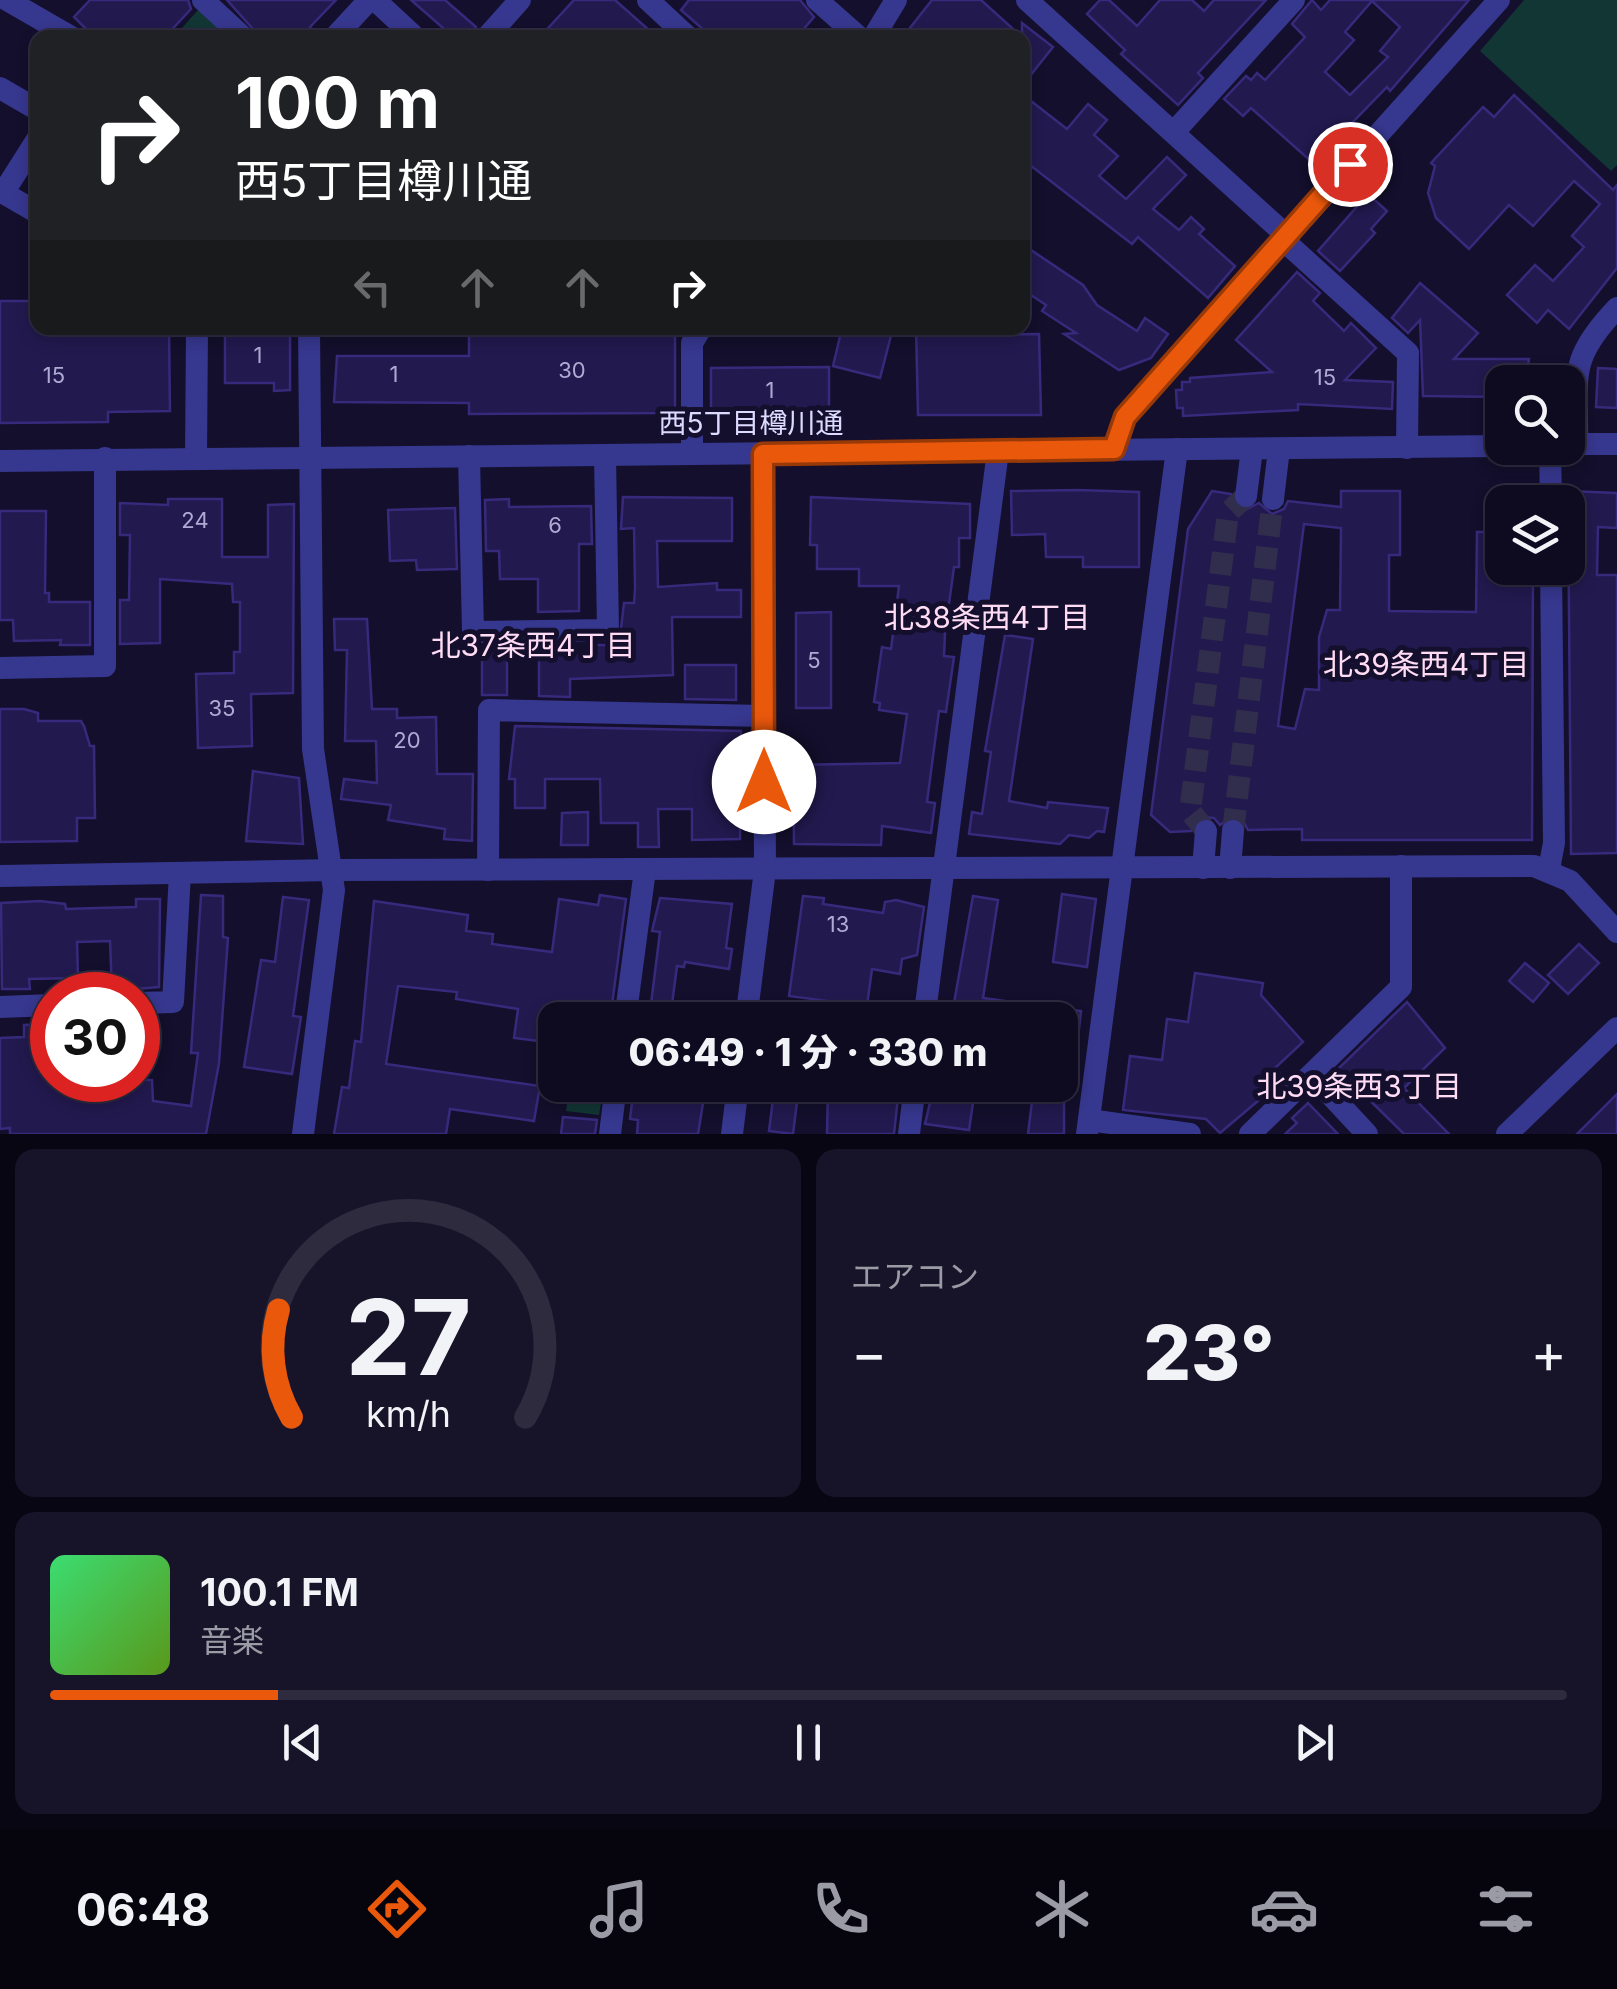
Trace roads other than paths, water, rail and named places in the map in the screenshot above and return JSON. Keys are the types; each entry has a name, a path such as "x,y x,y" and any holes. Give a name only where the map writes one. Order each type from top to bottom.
{"street":[{"path":"7,0 58,30"},
{"path":"203,0 235,30"},
{"path":"342,30 372,0 407,30"},
{"path":"493,30 520,0"},
{"path":"648,0 680,30"},
{"path":"817,0 851,30"},
{"path":"878,30 896,0"},
{"path":"1174,132 1294,0"},
{"path":"1114,449 1125,417 1498,0"},
{"path":"1040,4 1286,235 1291,247 1408,353 1406,448"},
{"path":"0,88 30,105"},
{"path":"30,150 2,192 30,209"},
{"path":"1579,365 1588,339 1617,308"},
{"path":"196,458 197,335"},
{"path":"304,1134 334,870 313,748 309,335"},
{"path":"692,454 692,344 697,335"},
{"path":"1585,444 1617,444"},
{"name":"西5丁目樽川通","path":"0,461 1485,446"},
{"path":"1273,499 1279,448"},
{"path":"1177,449 1088,1127 1190,1134"},
{"path":"1246,496 1252,449"},
{"path":"926,1002 998,451"},
{"path":"469,456 473,632 608,630 605,454"},
{"path":"748,1002 764,870 763,454"},
{"path":"0,668 104,666 105,458"},
{"path":"1549,869 1554,843 1551,585"},
{"path":"488,870 489,710 764,716"},
{"path":"1230,868 1233,830"},
{"path":"1203,868 1206,831"},
{"path":"1250,1134 1401,987 1401,866"},
{"path":"0,876 334,870 1401,866 1549,869 1570,881 1617,932"},
{"path":"627,1002 645,870"},
{"path":"160,1002 173,1002 180,873"},
{"path":"0,1007 30,1006"},
{"path":"1507,1134 1617,1028"},
{"path":"1312,1075 1367,1134"},
{"path":"610,1134 614,1102"},
{"path":"732,1134 736,1102"},
{"path":"908,1134 913,1102"}],"tunnel":[{"path":"1206,831 1190,811 1228,513 1246,496"},
{"path":"1233,831 1273,499"}],"district":[{"name":"北38条西4丁目","path":"987,617"},
{"name":"北37条西4丁目","path":"533,645"},
{"name":"北39条西4丁目","path":"1426,664"},
{"name":"北39条西3丁目","path":"1359,1086"}]}
